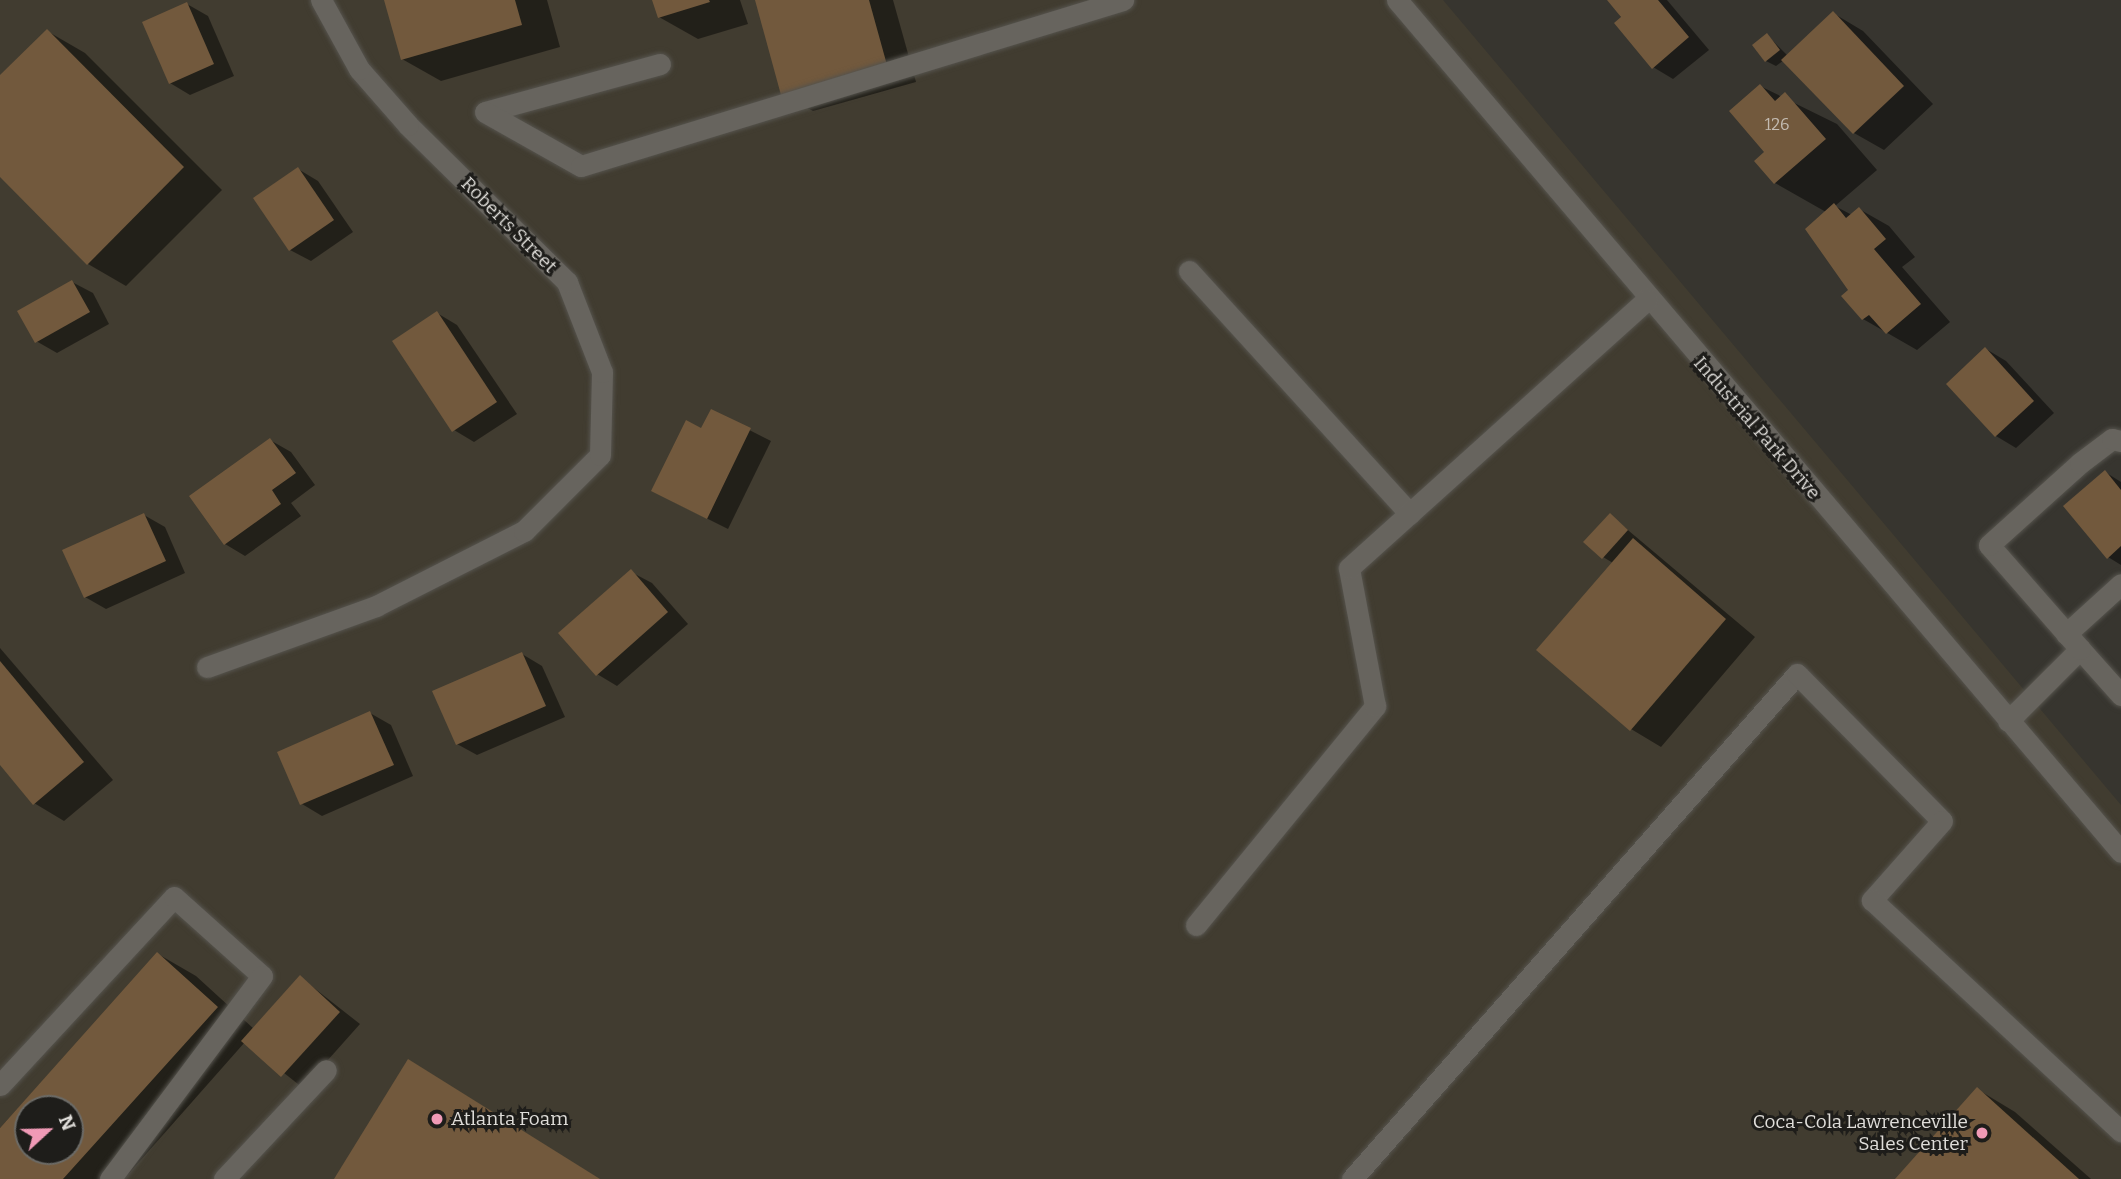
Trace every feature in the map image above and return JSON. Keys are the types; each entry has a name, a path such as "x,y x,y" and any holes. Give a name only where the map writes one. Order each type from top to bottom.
{"street":[{"name":"Roberts Street","path":"206,667 376,606 524,531 600,455 602,372 567,282 408,125 359,69 321,0"},
{"path":"660,64 485,112 581,166 1123,0"},
{"name":"Industrial Park Drive","path":"1397,0 1647,300 2008,721 2117,839"},
{"path":"1189,271 1409,514"},
{"path":"1196,925 1375,706 1349,568 1647,300"},
{"path":"2121,440 2112,439 2080,463 1989,544 2121,695"},
{"path":"2008,721 2121,584"},
{"path":"1352,1179 1797,674 1942,821 1872,901 2121,1131"},
{"path":"0,1085 174,897 262,976 110,1179"},
{"path":"224,1179 326,1070"}],"shaded area":[{"path":"0,0 1443,0 2121,805 2121,1179 0,1179"}],"building":[{"path":"384,0 515,0 522,25 401,60"},
{"path":"652,0 709,0 710,2 658,18"},
{"path":"755,0 869,0 887,65 781,95"},
{"path":"1607,0 1658,0 1689,37 1652,69 1614,23 1621,17"},
{"path":"187,2 214,64 169,84 142,22"},
{"path":"1833,11 1904,86 1853,134 1781,60"},
{"path":"47,29 184,167 87,265 0,177 0,75"},
{"path":"1767,33 1780,50 1765,62 1752,45"},
{"path":"1760,84 1775,101 1785,92 1826,139 1774,184 1754,161 1764,152 1729,111"},
{"path":"298,167 334,220 289,251 253,198"},
{"path":"1834,203 1846,218 1859,207 1886,239 1874,249 1921,304 1886,334 1869,315 1862,320 1841,296 1848,290 1805,229"},
{"path":"72,280 90,312 35,343 17,311"},
{"path":"437,311 497,402 452,432 392,341"},
{"path":"1985,347 2034,401 1995,437 1946,384"},
{"path":"711,409 751,428 707,519 651,491 686,420 701,428"},
{"path":"270,438 296,473 272,490 281,504 224,545 189,496"},
{"path":"2105,470 2121,490 2121,546 2107,559 2063,506"},
{"path":"144,513 166,561 84,598 62,550"},
{"path":"1610,513 1628,530 1602,559 1583,542"},
{"path":"1633,538 1726,619 1630,731 1536,650"},
{"path":"631,569 668,612 596,676 558,633"},
{"path":"522,652 546,706 456,745 432,691"},
{"path":"0,661 84,762 33,805 0,765"},
{"path":"370,711 394,765 300,805 277,752"},
{"path":"157,952 218,1007 84,1156 84,1095 29,1095"},
{"path":"300,975 340,1012 281,1077 241,1041"},
{"name":"Atlanta Foam","path":"408,1059 600,1179 334,1179"},
{"name":"Coca-Cola Lawrenceville Sales Center","path":"1977,1087 2079,1179 1895,1179"},
{"path":"14,1112 14,1165 76,1165 63,1179 0,1179 0,1128"}],"place":[{"name":"Atlanta Foam","path":"437,1119"},
{"name":"Coca-Cola Lawrenceville Sales Center","path":"1982,1133"}]}
